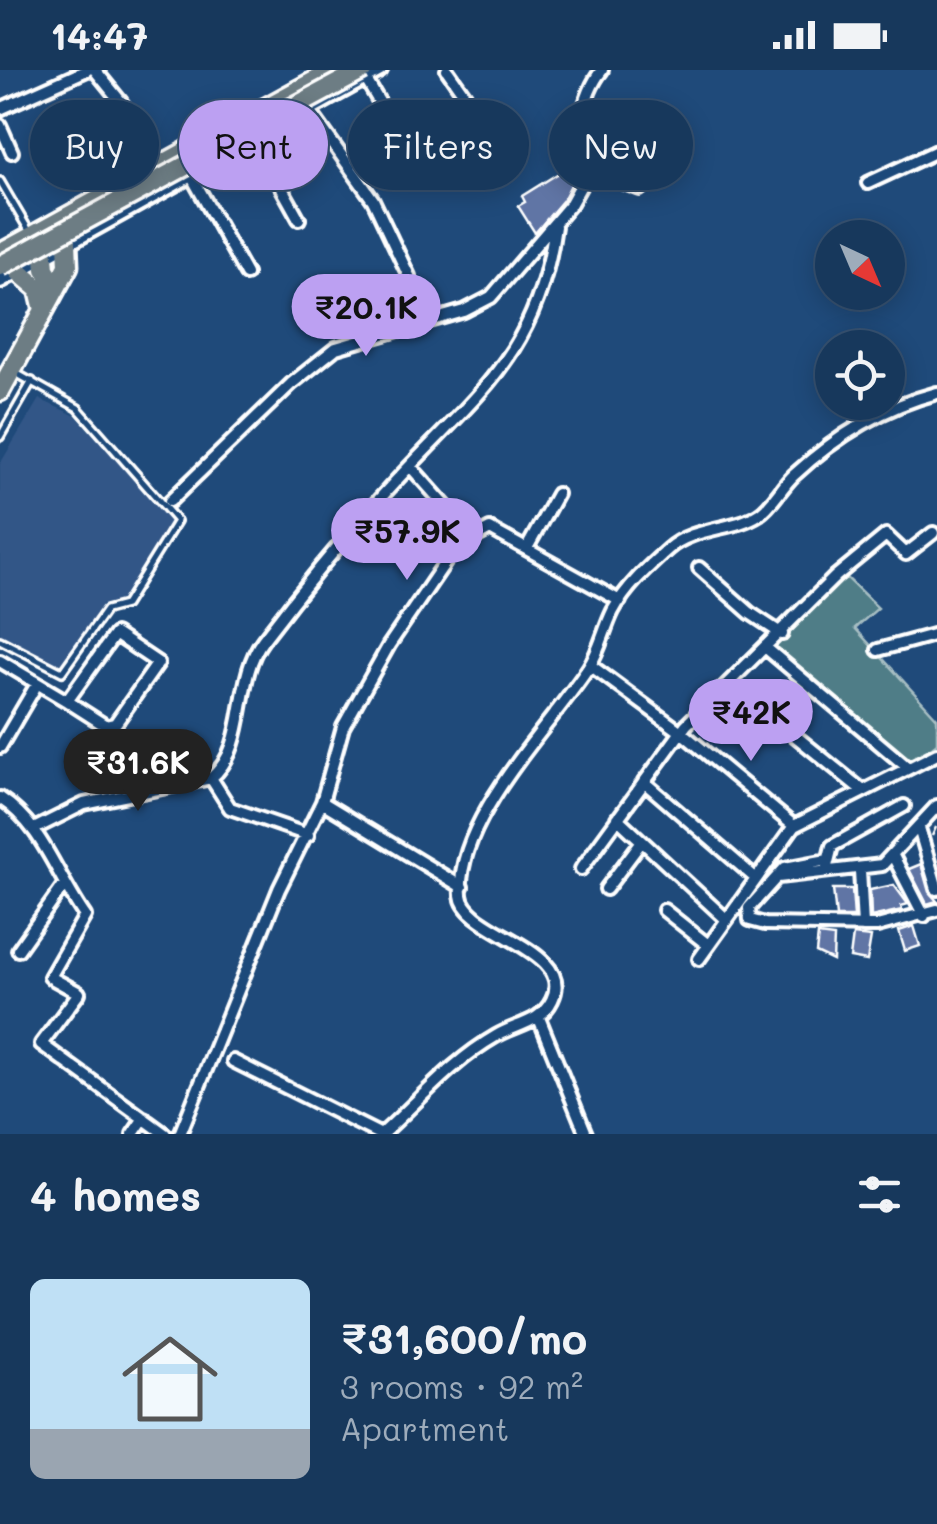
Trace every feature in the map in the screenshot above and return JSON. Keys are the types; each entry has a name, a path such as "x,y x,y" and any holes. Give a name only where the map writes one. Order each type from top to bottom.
{"highway":[{"path":"159,168 335,70"},
{"path":"44,310 39,289 9,269 364,74"},
{"path":"0,254 118,190"},
{"path":"0,391 68,266 66,218"},
{"path":"37,234 45,269 55,284"}],"street":[{"path":"0,109 87,70"},
{"path":"95,70 119,100"},
{"path":"324,100 364,74 380,70"},
{"path":"448,70 469,100"},
{"path":"587,100 591,83 602,70"},
{"path":"364,74 379,100"},
{"path":"0,125 12,152"},
{"path":"328,137 373,200 409,276 414,325"},
{"path":"868,183 937,150"},
{"path":"0,281 9,269 44,258 179,184"},
{"path":"199,190 246,274"},
{"path":"283,190 299,218"},
{"path":"170,501 317,361 336,348 464,311 491,297 556,226 578,190"},
{"path":"34,828 84,804 211,778 231,749 249,659 410,466 491,385 519,342 547,280 556,226"},
{"path":"233,1061 381,1134 422,1092 474,1050 539,1018 553,998 555,982 547,964 472,912 464,904 462,887 470,848 523,750 590,665 620,601 676,542 761,514 817,454 850,431 937,394"},
{"path":"410,466 475,539"},
{"path":"527,548 556,494"},
{"path":"180,1134 280,888 322,802 343,727 380,662 455,548 490,529 620,601"},
{"path":"580,869 681,732 836,576 886,535 906,554 936,534"},
{"path":"699,568 750,614 782,634"},
{"path":"0,662 101,724 111,726 156,666 157,659 115,634 66,701"},
{"path":"878,650 937,634"},
{"path":"766,648 907,767"},
{"path":"590,665 681,732 794,826"},
{"path":"730,683 862,790"},
{"path":"0,747 34,689"},
{"path":"699,959 794,826 937,754"},
{"path":"211,778 230,808 308,835"},
{"path":"644,782 754,877"},
{"path":"0,798 34,828 85,916 50,977 79,993 41,1044 164,1134"},
{"path":"322,802 462,887"},
{"path":"827,866 832,846 904,806"},
{"path":"937,806 882,865 860,870 827,866 778,876 749,908 750,920 756,924 863,926 924,916 937,910"},
{"path":"617,818 726,919"},
{"path":"919,828 937,889"},
{"path":"606,889 642,841"},
{"path":"893,856 924,916"},
{"path":"860,870 863,926"},
{"path":"18,950 64,885"},
{"path":"664,910 708,944"},
{"path":"539,1018 586,1134"},
{"path":"133,1134 144,1118"}],"lane":[{"path":"0,181 37,234"},
{"path":"0,640 55,672 62,672 106,610 125,605 177,521 78,408 11,371"},
{"path":"0,437 32,381"}],"path":[{"path":"932,836 937,825"}],"shaded area":[{"path":"39,399 76,416 171,520 120,602 103,604 58,670 0,635 0,464"}],"green space":[{"path":"844,575 878,608 855,628 937,718 937,743 907,767 772,649"}],"building":[{"path":"549,179 549,190 568,190 535,233 518,206 525,202 522,196"},
{"path":"921,864 929,892 937,901 927,904 909,869"},
{"path":"894,885 908,904 901,906 902,910 871,917 870,890"},
{"path":"833,889 852,889 854,917 836,917"},
{"path":"914,926 920,946 905,951 899,931"},
{"path":"818,935 834,937 833,961 816,953"},
{"path":"853,935 871,937 867,961 850,958"}]}
